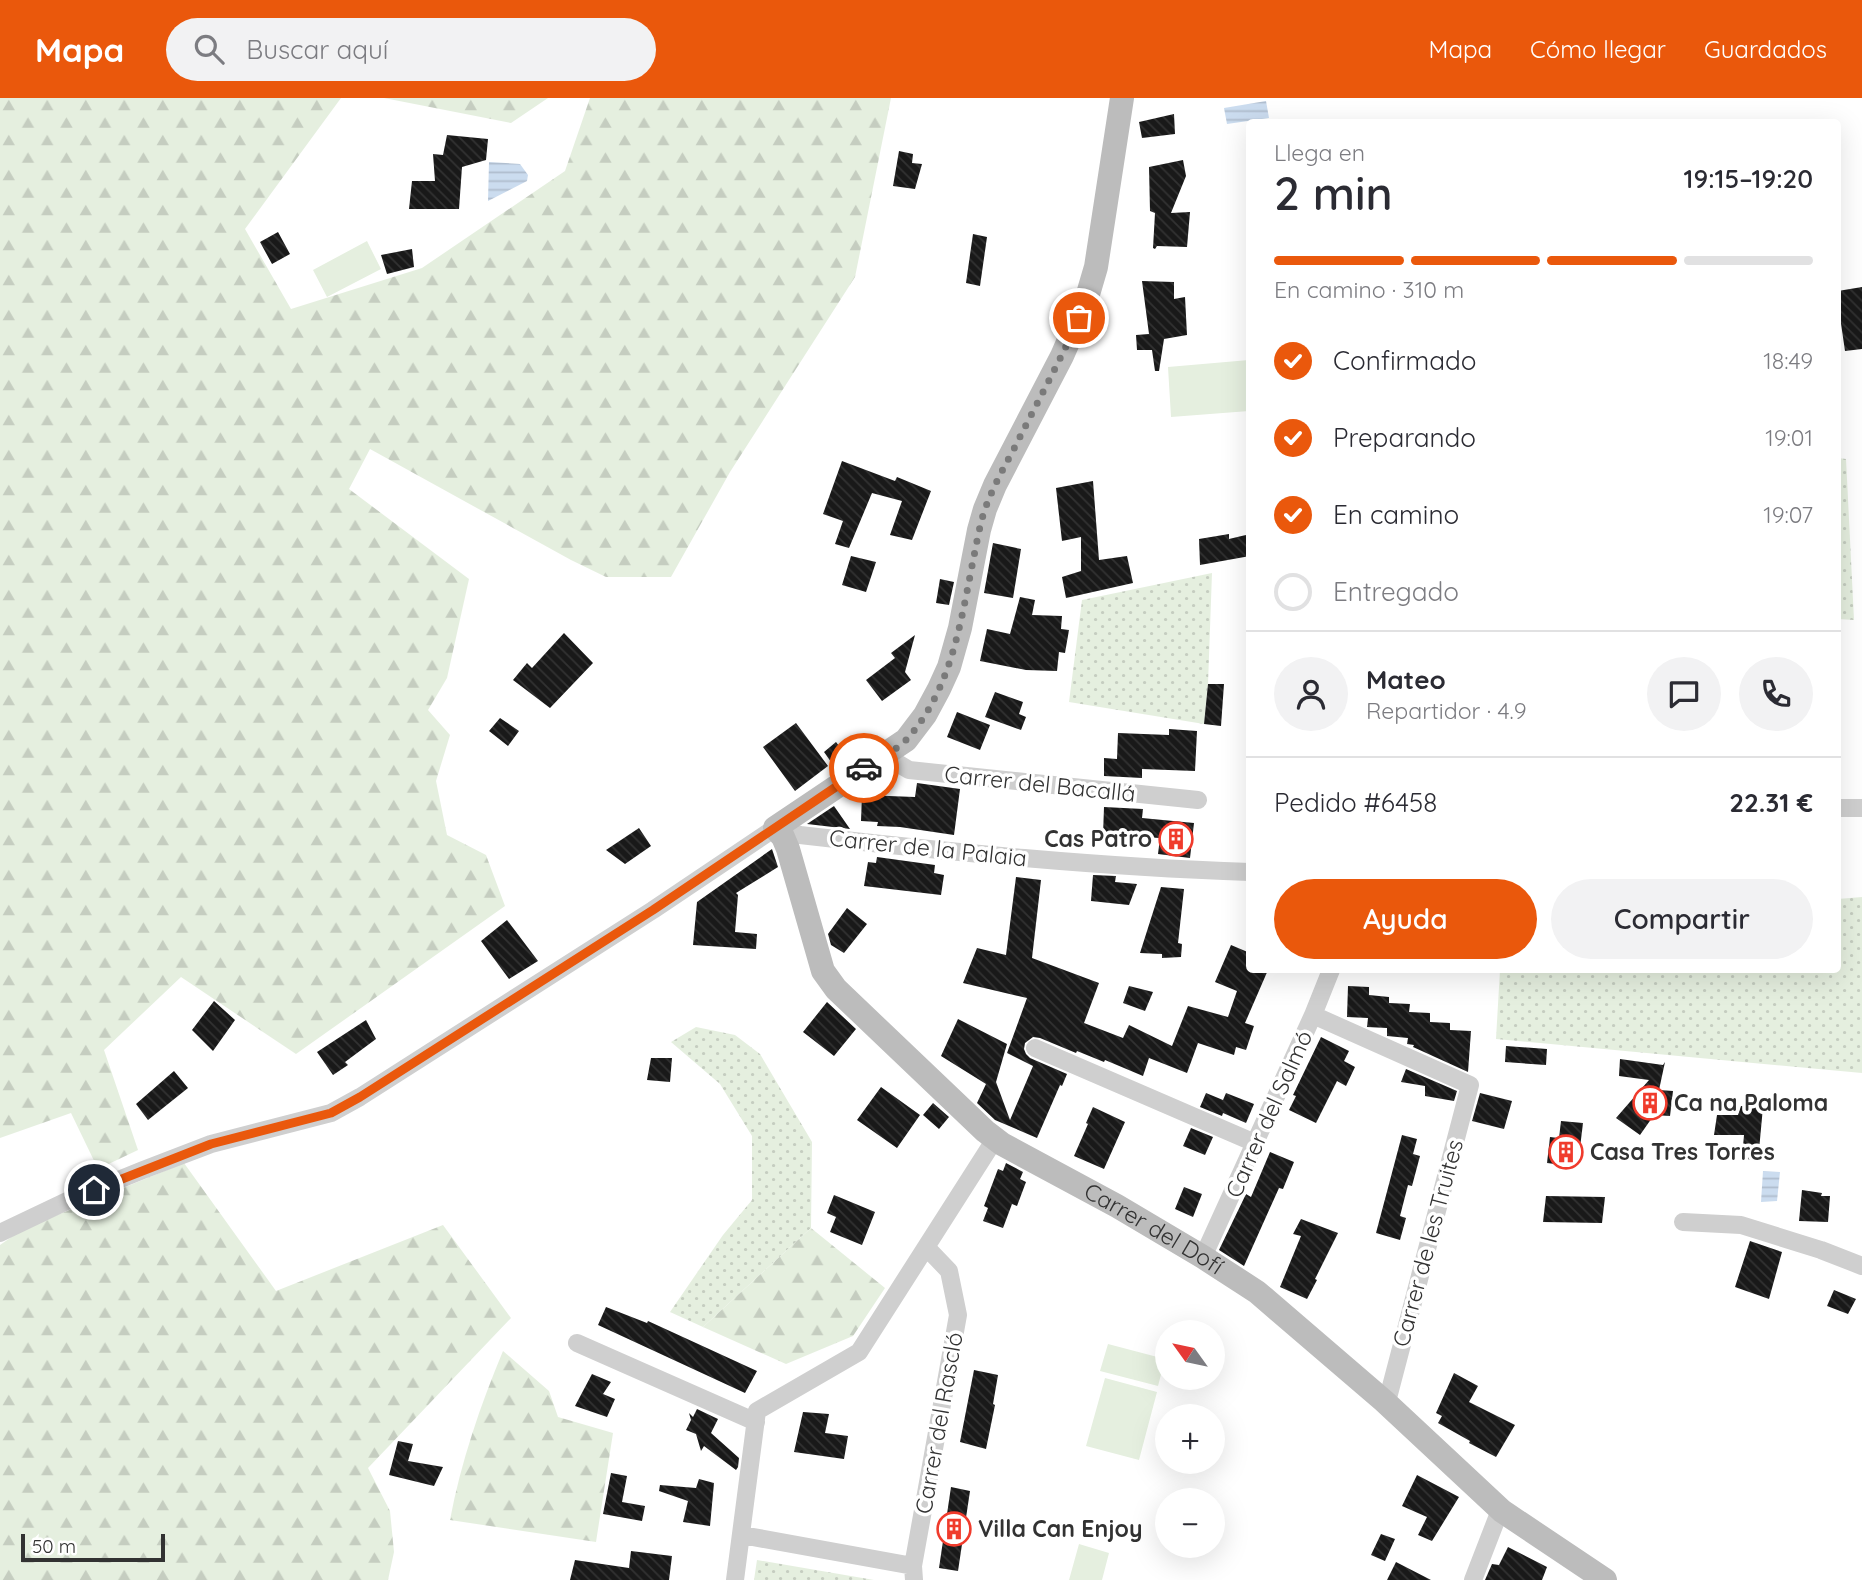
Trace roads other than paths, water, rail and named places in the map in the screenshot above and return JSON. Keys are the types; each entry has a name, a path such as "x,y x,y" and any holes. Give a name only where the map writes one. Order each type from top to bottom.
{"street":[{"path":"0,1233 69,1200 211,1144 331,1113 653,910 906,740 925,715 949,667 985,509 1062,356 1086,301 1096,267 1122,98"},
{"name":"Carrer del Bacallá","path":"888,753 894,761 909,770 1198,800"},
{"path":"1841,808 1862,808"},
{"name":"Carrer de la Palaia","path":"775,828 800,835 955,853 1123,867 1246,872"},
{"name":"Carrer del Dofí","path":"775,828 788,849 827,979 995,1139 1117,1206 1203,1257 1268,1300 1384,1401 1502,1511 1605,1580"},
{"name":"Carrer del Salmó","path":"1203,1257 1330,973"},
{"name":"Carrer de les Truites","path":"1313,1015 1470,1084 1389,1394 1384,1401"},
{"path":"1035,1048 1255,1143"},
{"path":"735,1580 757,1411 859,1352 995,1139"},
{"path":"1683,1222 1741,1225 1862,1266"},
{"name":"Carrer del Rascló","path":"742,1535 913,1573 958,1315 949,1271 926,1247"},
{"path":"577,1343 756,1422"},
{"path":"1473,1580 1502,1511"}],"water":[{"path":"1266,101 1269,118 1246,119 1246,121 1227,124 1224,108"},
{"path":"489,162 520,164 528,175 527,181 488,201"},
{"path":"1763,1171 1780,1172 1777,1201 1761,1202"}],"place":[{"name":"Cas Patro","path":"1176,839"},
{"name":"Ca na Paloma","path":"1650,1103"},
{"name":"Casa Tres Torres","path":"1566,1152"},
{"name":"Villa Can Enjoy","path":"954,1529"}]}
